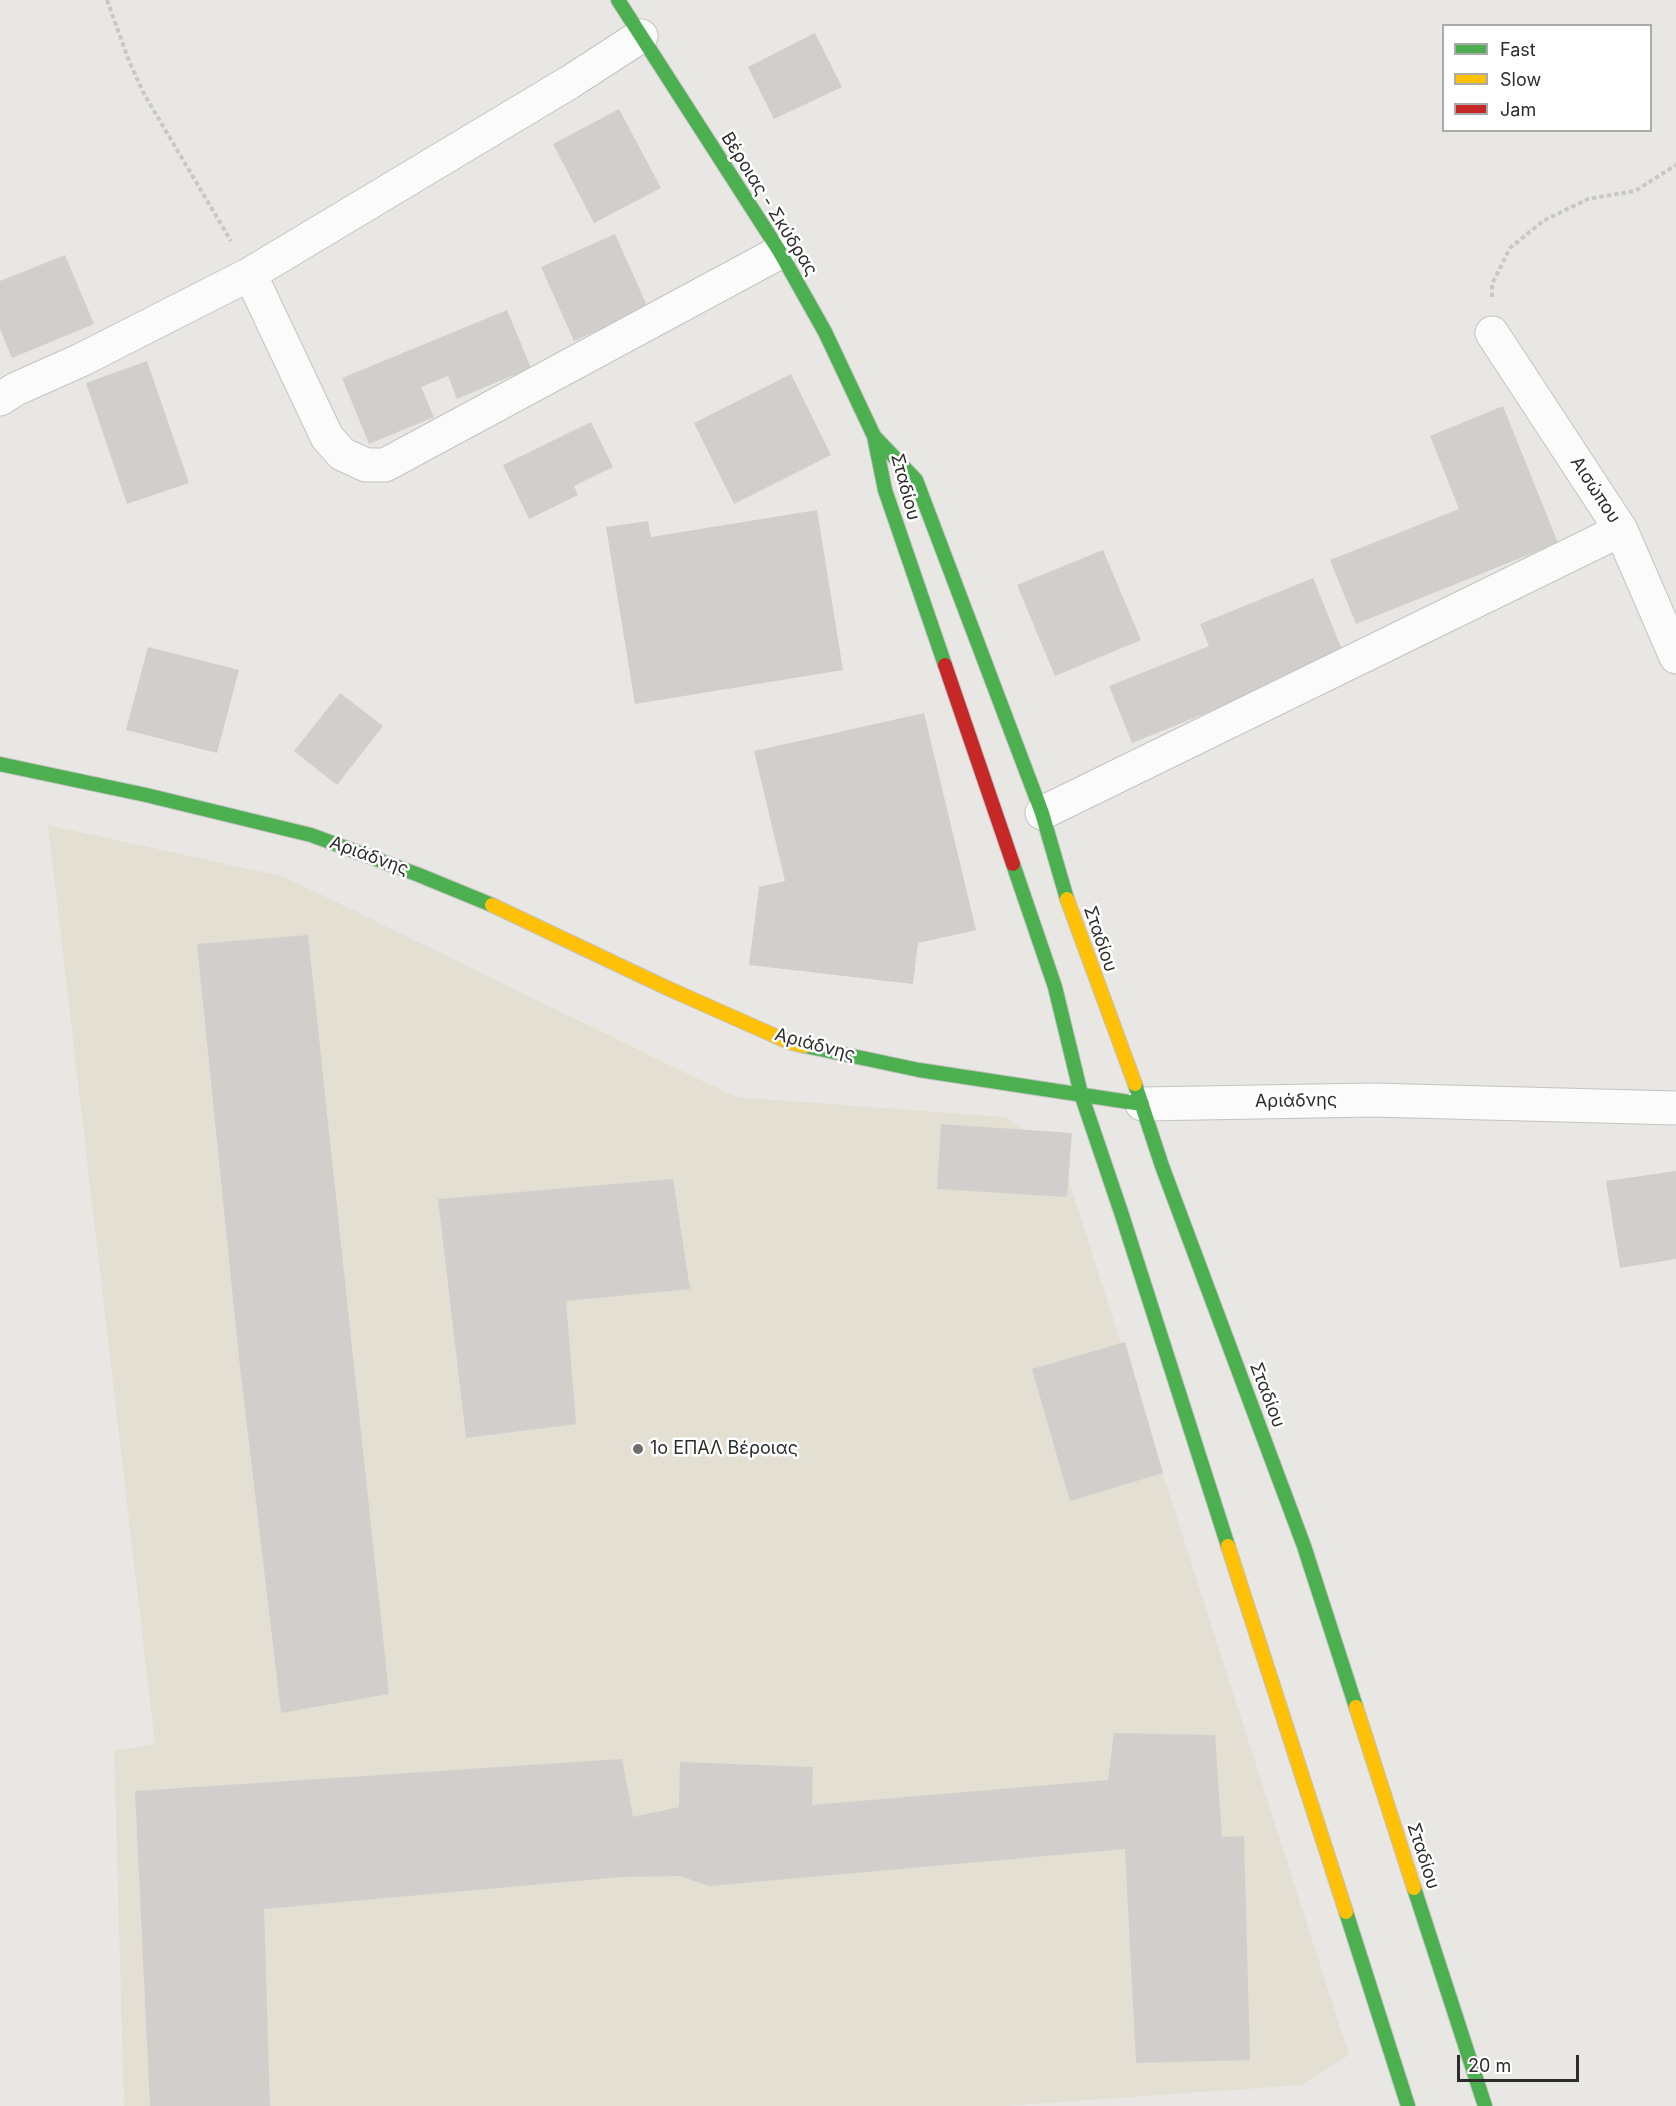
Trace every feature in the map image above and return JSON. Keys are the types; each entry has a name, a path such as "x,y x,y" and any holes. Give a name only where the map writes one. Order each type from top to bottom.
{"main road":[{"name":"Βέροιας - Σκύδρας","path":"618,0 780,252 825,332 874,436"},
{"name":"Σταδίου","path":"874,436 916,480 1042,813 1074,921 1142,1104 1162,1166 1304,1546 1485,2106"},
{"name":"Σταδίου","path":"874,436 885,490 1055,987 1081,1094 1408,2106"},
{"name":"Αριάδνης","path":"0,764 146,795 311,835 420,875 516,915 667,988 791,1043 919,1070 1142,1104"}],"street":[{"path":"0,399 250,274 570,82 641,36"},
{"path":"250,274 327,437 342,454 366,465 385,465 780,252"},
{"name":"Αισώπου","path":"1492,333 1621,530 1676,657"},
{"path":"1042,813 1621,530"},
{"name":"Αριάδνης","path":"1142,1104 1373,1100 1676,1108"}],"path":[{"path":"107,0 129,61 144,94 250,274"},
{"path":"1492,333 1492,284 1510,248 1544,221 1588,199 1635,191 1676,165"}],"shaded area":[{"name":"1ο ΕΠΑΛ Βέροιας","path":"48,825 285,877 735,1097 1005,1117 1060,1153 1349,2055 1301,2085 1005,2106 124,2106 114,1751 155,1744"}],"building":[{"path":"815,33 842,87 774,119 748,67"},
{"path":"619,109 661,188 594,223 553,144"},
{"path":"615,234 648,308 574,341 541,267"},
{"path":"65,255 94,324 12,358 0,329 0,281"},
{"path":"507,310 531,368 457,399 448,376 421,387 434,417 369,444 342,378"},
{"path":"147,361 189,483 127,504 86,383"},
{"path":"791,374 831,455 734,504 694,423"},
{"path":"1503,406 1558,543 1356,624 1330,560 1459,509 1430,436"},
{"path":"591,422 613,467 574,486 578,495 529,519 503,465"},
{"path":"817,510 843,670 635,704 606,527 648,521 651,537"},
{"path":"1103,550 1141,640 1055,676 1017,585"},
{"path":"1313,578 1345,657 1132,743 1109,686 1209,646 1200,624"},
{"path":"148,647 239,670 217,753 126,730"},
{"path":"340,693 383,726 337,785 294,751"},
{"path":"924,713 976,930 918,943 913,984 749,965 759,887 785,881 754,751"},
{"path":"308,935 389,1694 281,1713 239,1358 197,944"},
{"path":"941,1124 1072,1133 1067,1197 937,1189"},
{"path":"1676,1171 1676,1259 1620,1268 1606,1181"},
{"path":"673,1179 690,1289 566,1301 576,1424 466,1438 438,1199"},
{"path":"1125,1342 1163,1473 1070,1501 1032,1369"},
{"path":"1114,1733 1215,1735 1222,1837 1244,1836 1250,2060 1136,2063 1125,1849 709,1886 680,1876 621,1877 264,1909 270,2106 150,2106 135,1791 622,1759 633,1817 679,1807 680,1762 813,1767 812,1805 1108,1780"}],"traffic: fast":[{"path":"618,0 780,252 825,332 874,436 885,490 945,665"},
{"path":"874,436 916,480 1042,813 1067,899"},
{"path":"0,764 146,795 311,835 492,905"},
{"path":"1013,864 1055,987 1081,1094 1228,1546"},
{"path":"805,1046 919,1070 1142,1104"},
{"path":"1135,1084 1162,1166 1304,1546 1356,1707"},
{"path":"1414,1888 1485,2106"},
{"path":"1346,1912 1408,2106"}],"traffic: slow":[{"path":"1067,899 1135,1084"},
{"path":"492,905 667,988 791,1043 805,1046"},
{"path":"1228,1546 1346,1912"},
{"path":"1356,1707 1414,1888"}],"traffic: jam":[{"path":"945,665 1013,864"}],"place":[{"name":"1ο ΕΠΑΛ Βέροιας","path":"638,1449"}]}
